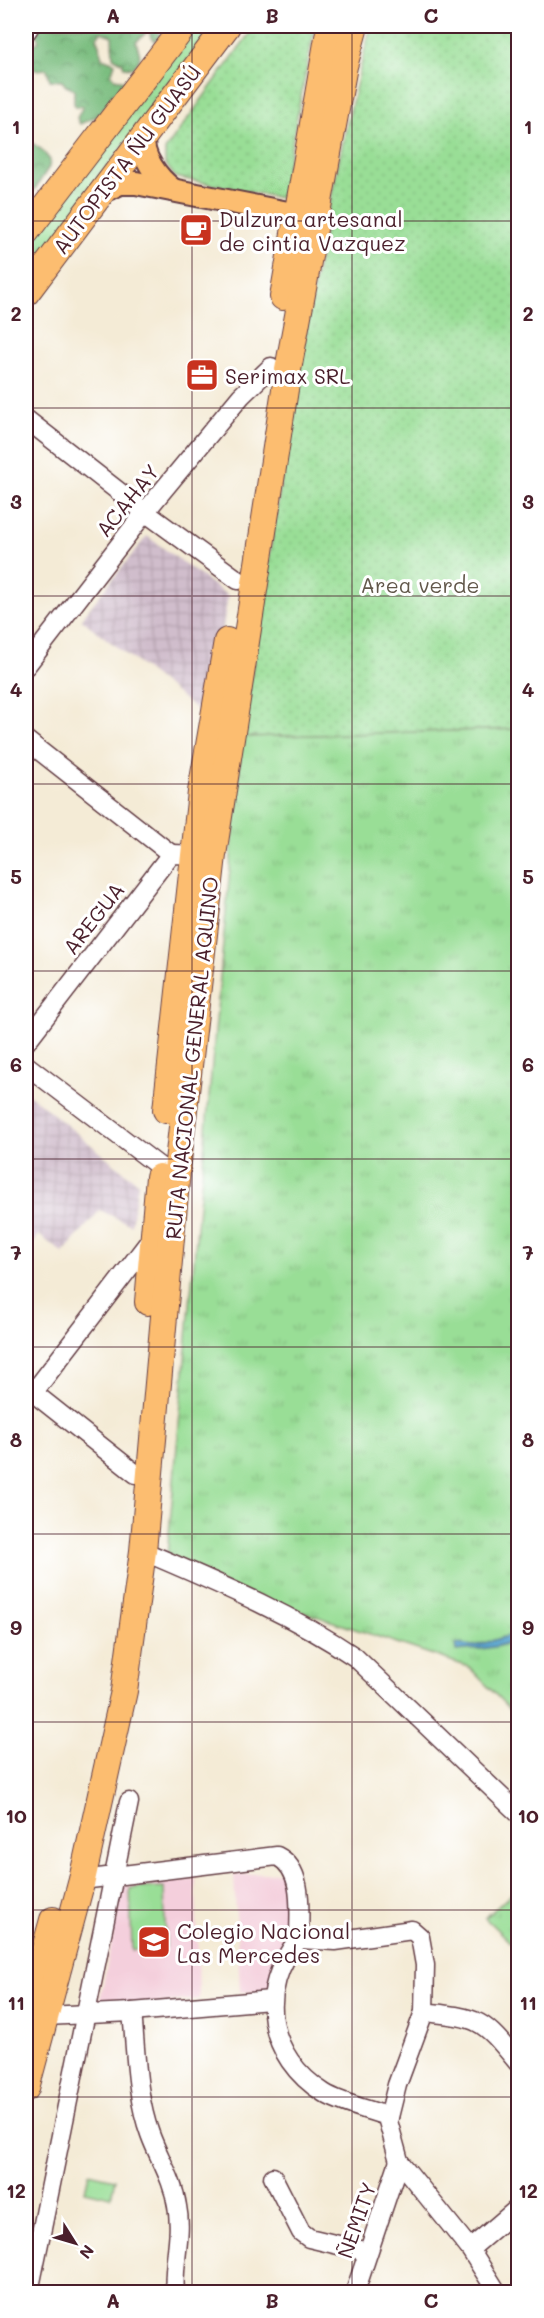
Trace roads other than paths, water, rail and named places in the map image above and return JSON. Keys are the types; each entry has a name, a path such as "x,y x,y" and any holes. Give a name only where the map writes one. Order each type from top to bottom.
{"highway":[{"path":"50,200 96,123 169,26"},
{"name":"AUTOPISTA ÑU GUASÚ","path":"26,232 184,26"},
{"name":"AUTOPISTA ÑU GUASÚ","path":"26,293 102,192 146,146 227,26"},
{"name":"RUTA NACIONAL GENERAL AQUINO","path":"26,2088 35,2017 110,1688 130,1546 152,1238 192,855 330,26"},
{"name":"RUTA NACIONAL GENERAL AQUINO","path":"35,2017 81,1880 124,1691 143,1551 177,1171 192,855 288,370 344,66 355,26"}],"main road":[{"path":"146,146 159,177 173,190"},
{"path":"102,192 120,183 136,183 297,215"}],"street":[{"path":"26,32 30,26"},
{"path":"146,146 161,132 241,26"},
{"name":"ACAHAY","path":"26,666 145,512 241,396 272,367"},
{"path":"26,419 145,512 238,580"},
{"path":"26,740 192,855"},
{"name":"AREGUA","path":"26,1042 192,855"},
{"path":"26,1065 160,1167"},
{"path":"136,1474 29,1390 152,1238"},
{"path":"143,1551 220,1584 336,1644 355,1657 519,1813"},
{"path":"29,2292 129,1802"},
{"path":"81,1880 277,1856 285,1861 292,1870 299,1896 299,1939 288,1951 271,2000 274,2023 283,2050 300,2075 326,2094 388,2117"},
{"path":"299,1939 335,1941 412,1930 420,1937 425,1965 424,2012 388,2117 399,2161 470,2249 497,2292"},
{"path":"35,2017 132,2012 271,2000"},
{"path":"132,2012 139,2084 150,2133 174,2185 178,2210 180,2245 175,2292"},
{"path":"424,2012 469,2017 482,2022 519,2063"},
{"name":"ÑEMITY","path":"355,2292 399,2161"},
{"path":"273,2177 301,2232 309,2238 368,2252"},
{"path":"470,2249 519,2208"}],"water":[{"path":"518,1633 518,1638 511,1642 488,1648 456,1651 455,1644 474,1646"}],"place":[{"name":"Dulzura artesanal de cintia Vazquez","path":"196,230"},
{"name":"Serimax SRL","path":"202,375"},
{"name":"Colegio Nacional Las Mercedes","path":"154,1942"}],"park label":[{"name":"Area verde","path":"420,584"}]}
